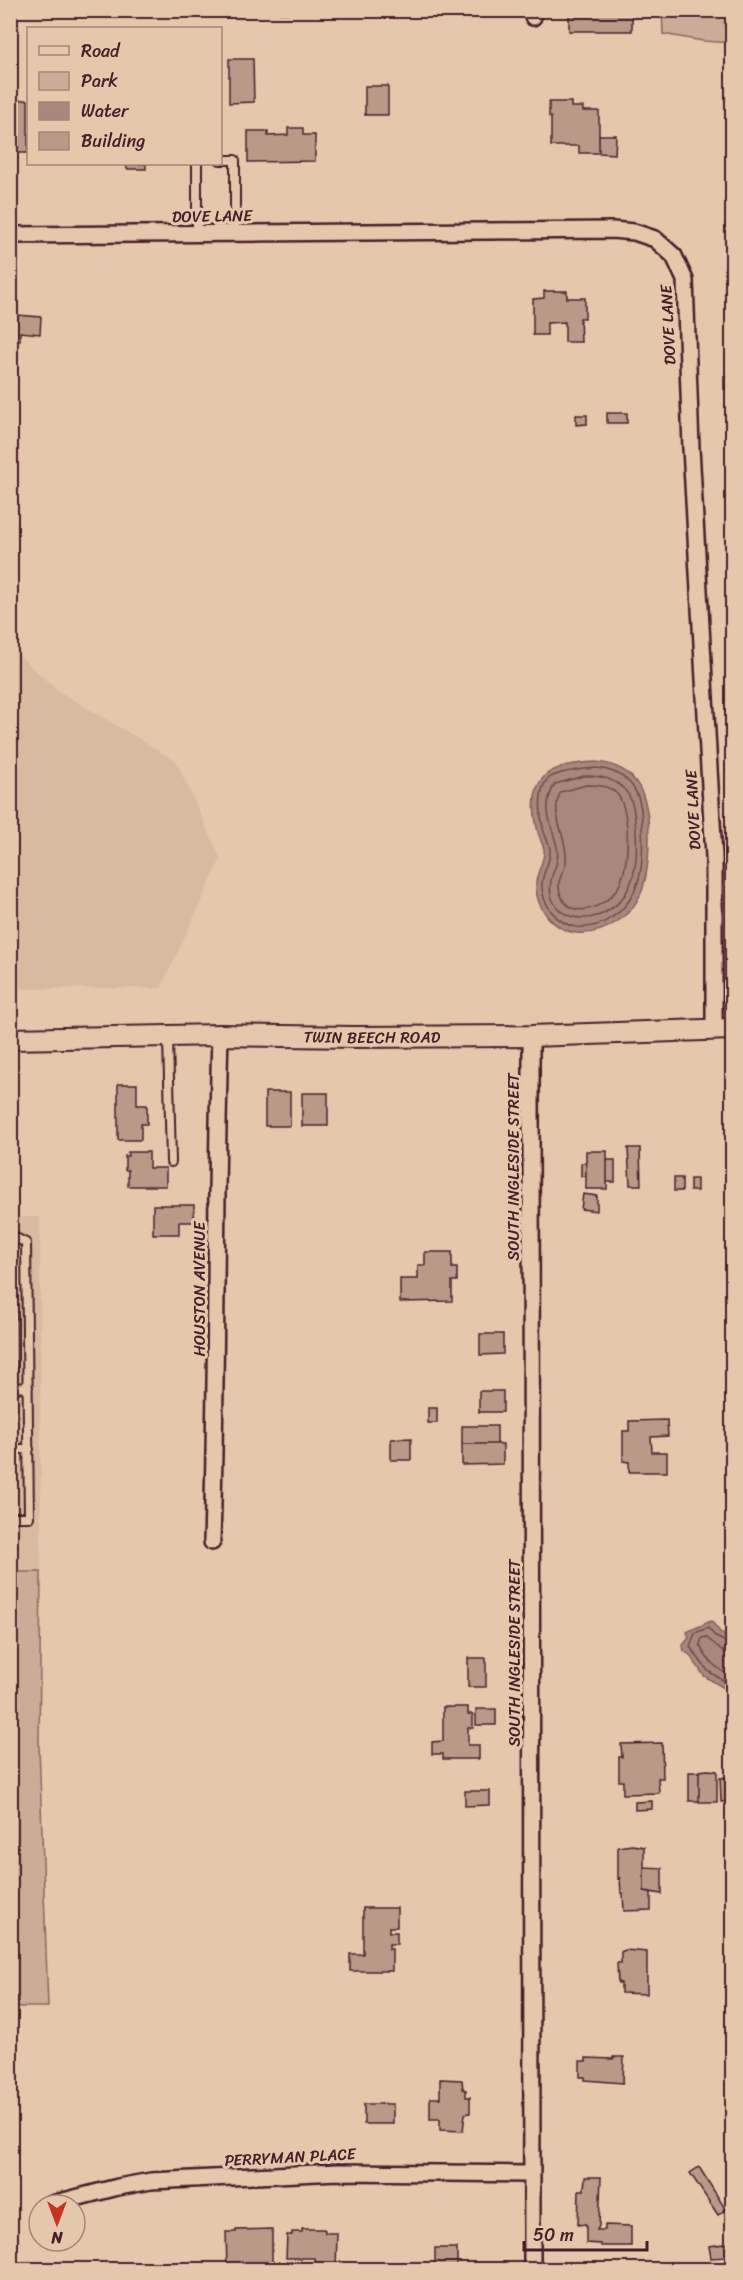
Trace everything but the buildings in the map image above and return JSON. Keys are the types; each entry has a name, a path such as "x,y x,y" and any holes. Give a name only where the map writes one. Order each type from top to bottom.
{"street":[{"name":"DOVE LANE","path":"10,234 612,230 634,232 655,239 674,256 685,280 691,448 723,1029"},
{"name":"TWIN BEECH ROAD","path":"10,1039 220,1035 531,1036 723,1029"},
{"name":"HOUSTON AVENUE","path":"212,1542 216,1406 217,1134 220,1035"},
{"name":"SOUTH INGLESIDE STREET","path":"531,1036 532,2270"},
{"name":"PERRYMAN PLACE","path":"87,2195 151,2181 338,2172 532,2174"}],"lane":[{"path":"222,160 235,160 235,233"},
{"path":"197,165 197,234"},
{"path":"168,1036 171,1162"},
{"path":"10,1235 26,1243 29,1449 29,1517 10,1517"},
{"path":"10,1388 28,1387"},
{"path":"10,1449 29,1449"}],"shaded area":[{"path":"11,648 57,690 176,761 221,859 161,988 11,989"},
{"path":"11,1217 40,1217 41,1572 11,1572"}],"green space":[{"path":"662,11 732,11 732,43 663,34"},
{"path":"11,1572 41,1572 39,1746 48,2007 11,2007"}],"water":[{"path":"596,762 623,770 639,787 644,798 649,824 648,863 639,898 625,915 608,927 587,933 576,933 560,927 547,916 536,893 536,880 544,849 537,828 534,810 535,796 544,776 553,770 579,763"},
{"path":"711,1621 732,1641 732,1693 704,1676 690,1655 684,1651 683,1645 689,1638 687,1632"}]}
